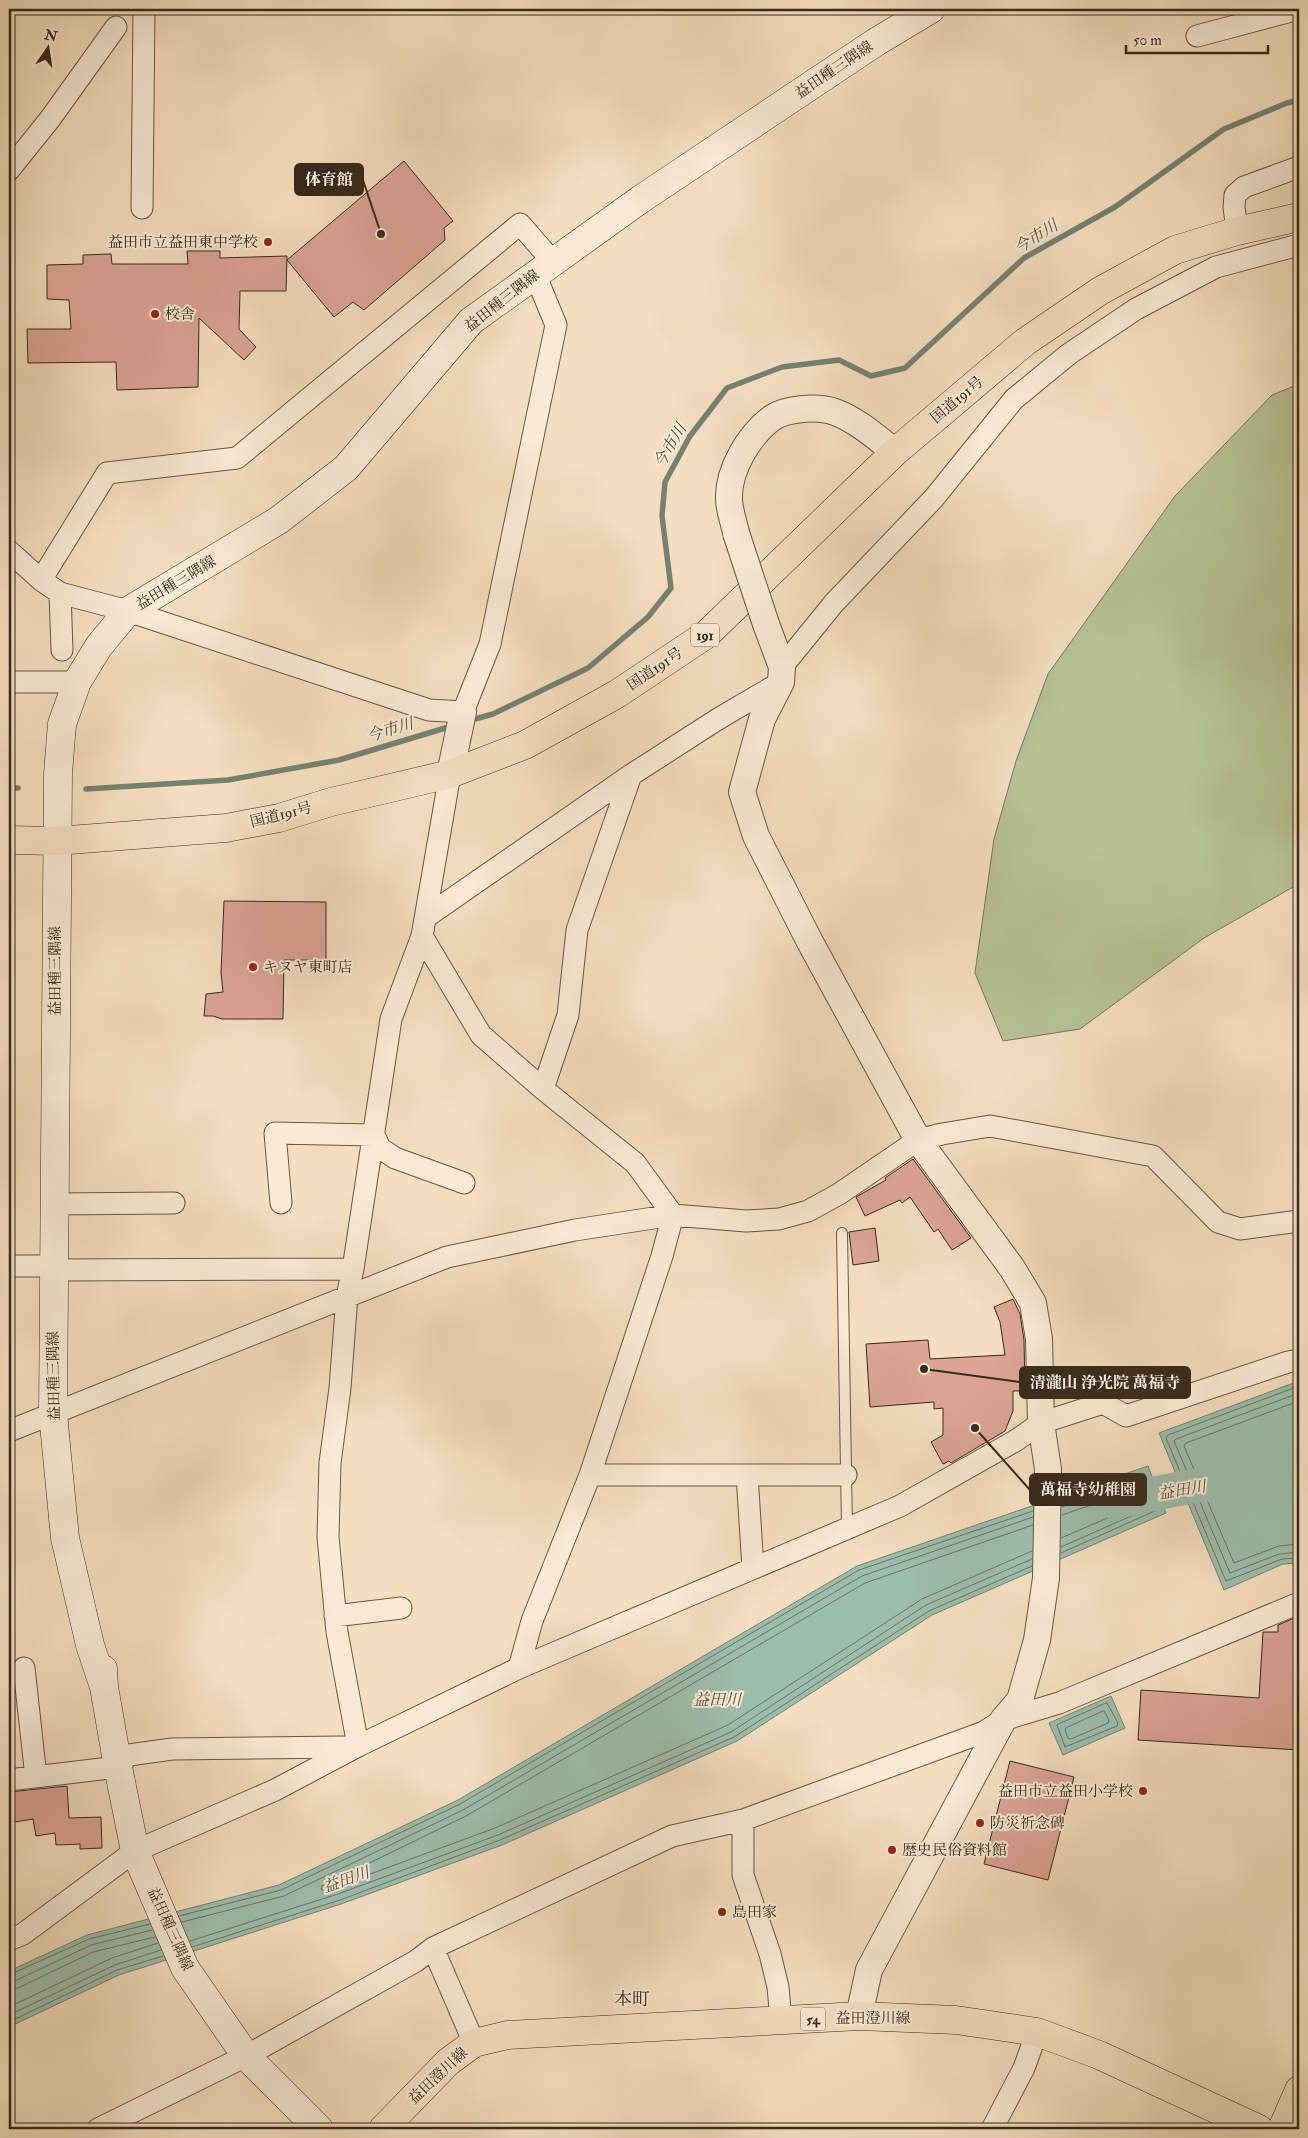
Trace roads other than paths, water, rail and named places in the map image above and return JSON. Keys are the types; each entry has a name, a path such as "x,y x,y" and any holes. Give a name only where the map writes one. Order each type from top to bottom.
{"main road":[{"name":"益田種三隅線","path":"319,2129 242,2051 185,1968 136,1851 118,1767 104,1687 90,1645 65,1538 53,1414 56,841 62,724 77,682 99,646 128,612 279,520 346,468 471,322 641,199 876,42 931,9"},
{"name":"国道191号","path":"9,840 56,841 226,828 279,818 331,802 450,774 525,745 617,694 707,634 895,452 1026,342 1100,291 1175,250 1237,231 1299,217"},
{"name":"益田澄川線","path":"383,2129 448,2062 474,2043 507,2035 859,2016 956,2020 1037,2032 1098,2055 1259,2129"},
{"path":"1282,2129 1299,2090"}],"street":[{"path":"142,208 144,9"},
{"path":"1196,36 1299,9"},
{"path":"9,170 50,119 116,27"},
{"path":"1237,231 1234,207 1235,195 1244,187 1299,167"},
{"path":"41,580 108,473 237,458 520,224 544,268 556,325 490,644 463,712 427,900 424,926 391,1019 353,1269 346,1296 340,1388 330,1462 328,1537 335,1616 355,1748"},
{"path":"859,2016 868,1970 1003,1720 1020,1700 1037,1640 1046,1578 1048,1469 1042,1423 1039,1339 1033,1303 1012,1268 918,1140 810,942 756,836 742,792 762,719 782,674 834,603 934,498 1014,399 1069,354 1136,309 1216,266 1299,245"},
{"path":"782,674 736,533 729,499 735,467 752,437 774,417 803,408 834,412 861,426 895,452"},
{"path":"9,551 41,580 60,594 128,612 428,710 463,712"},
{"path":"60,594 62,650"},
{"path":"424,926 631,775 782,674"},
{"path":"9,682 77,682"},
{"path":"543,1089 568,1015 577,930 631,775"},
{"path":"424,926 481,1035 543,1089 635,1163 673,1215"},
{"path":"9,1430 447,1257 575,1230 673,1215 746,1221 779,1220 808,1211 839,1194 918,1140 990,1126 1153,1156 1218,1222 1240,1229 1299,1221"},
{"path":"280,1203 275,1133 374,1135"},
{"path":"374,1135 380,1148 394,1158 464,1182"},
{"path":"54,1204 174,1202"},
{"path":"519,1668 532,1621 590,1475 662,1256 673,1215"},
{"path":"9,1266 45,1266 54,1270 353,1269"},
{"path":"9,1940 23,1934 136,1851 275,1790 355,1748 519,1668 900,1506 1015,1441 1042,1423 1103,1403 1126,1416 1299,1360"},
{"path":"590,1475 846,1475"},
{"path":"747,1475 753,1568"},
{"path":"98,2129 242,2051 416,1962 433,1948 672,1836 744,1820 984,1732 1003,1720 1059,1703 1299,1603"},
{"path":"335,1616 401,1608"},
{"path":"24,1668 36,1776"},
{"path":"9,1780 118,1767 129,1755 172,1749 355,1748"},
{"path":"744,1820 743,1875 770,1954 778,1987 781,2020"},
{"path":"433,1948 474,2043"},
{"path":"992,2129 1024,2068 1037,2032"}],"lane":[{"path":"842,1233 847,1528"}],"water":[{"name":"益田川","path":"1299,1381 1299,1563 1283,1564 1224,1590 1159,1433"},
{"name":"益田川","path":"1148,1466 1166,1513 932,1615 737,1741 502,1845 341,1904 119,1975 9,2027 9,1971 87,1935 279,1885 458,1800 857,1566"},
{"path":"1111,1696 1125,1728 1063,1755 1049,1723"}],"waterway":[{"name":"今市川","path":"468,721 493,714 588,668 648,617 671,588 662,516 665,482 690,436 727,388 782,367 839,360 871,376 905,368 1024,258 1115,207 1224,129 1287,103 1299,100"},
{"name":"今市川","path":"86,789 228,780 339,760 452,726"},
{"name":"今市川","path":"9,788 18,788"},
{"name":"益田川","path":"1114,1502 1188,1487 1288,1474 1299,1475"}],"place":[{"name":"体育館","path":"381,234"},
{"name":"益田市立益田東中学校","path":"268,242"},
{"name":"校舎","path":"155,314"},
{"name":"キヌヤ東町店","path":"253,967"},
{"name":"清瀧山 浄光院 萬福寺","path":"924,1369"},
{"name":"萬福寺幼稚園","path":"975,1428"},
{"name":"益田市立益田小学校","path":"1143,1791"},
{"name":"防災祈念碑","path":"980,1823"},
{"name":"歴史民俗資料館","path":"892,1850"},
{"name":"島田家","path":"722,1912"}],"district":[{"name":"本町","path":"632,1999"}]}
